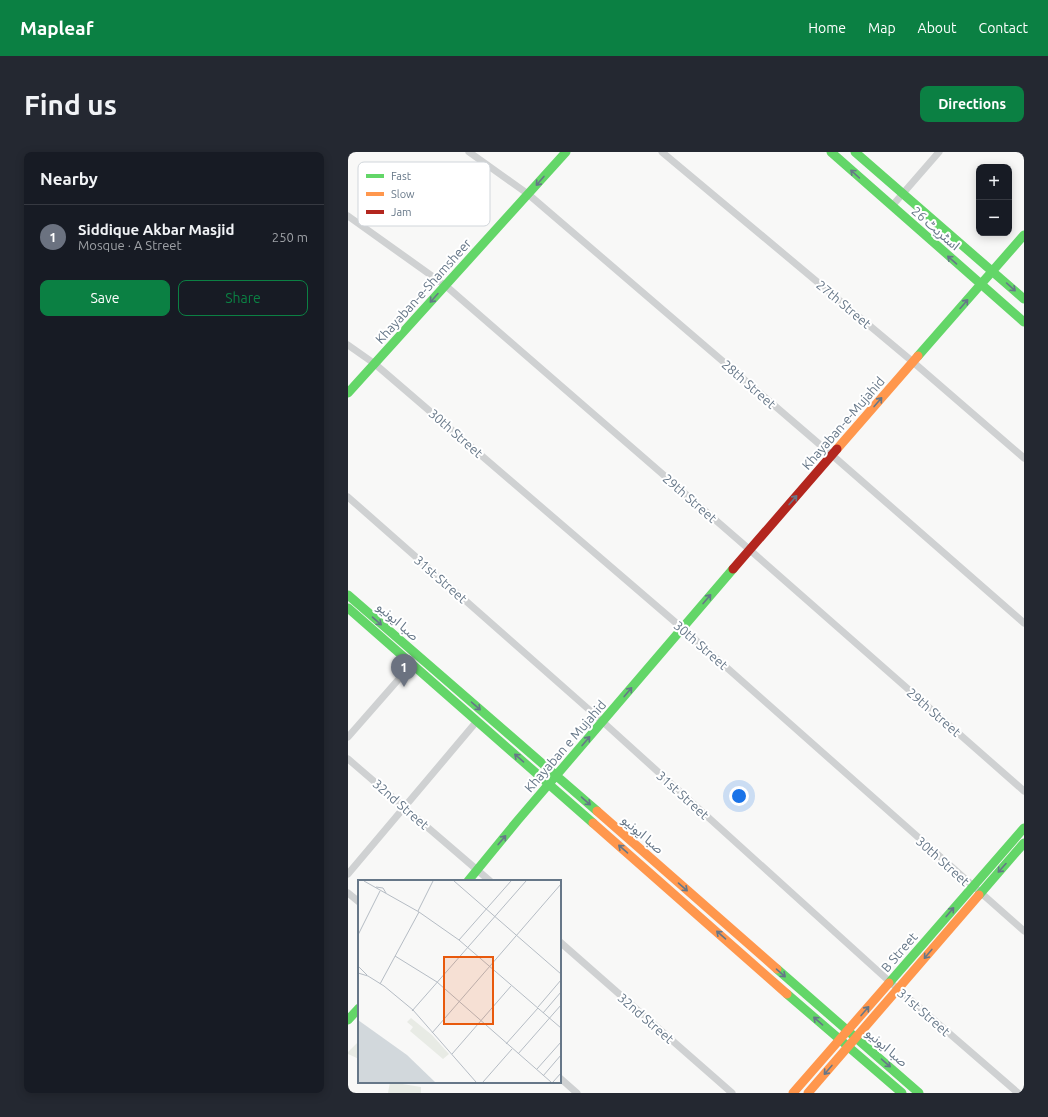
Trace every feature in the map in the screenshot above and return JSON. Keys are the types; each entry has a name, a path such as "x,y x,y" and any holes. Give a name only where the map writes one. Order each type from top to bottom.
{"main road":[{"name":"Khayaban-e-Shamsheer","path":"348,394 566,152"},
{"name":"اسٹریٹ 26","path":"831,152 1024,322"},
{"name":"اسٹریٹ 26","path":"855,152 1024,299"},
{"name":"Khayaban-e-Mujahid","path":"682,628 1024,235"},
{"name":"صبا ایونیو","path":"348,595 919,1093"},
{"name":"صبا ایونیو","path":"348,608 549,783 839,1040 902,1093"},
{"name":"Khayaban e Mujahid","path":"469,880 549,783 603,722 682,628"},
{"name":"B Street","path":"793,1093 1024,828"},
{"name":"B Street","path":"808,1093 899,989 980,892 1024,843"},
{"path":"348,1020 358,1009"}],"street":[{"name":"28th Street","path":"470,152 484,162"},
{"name":"27th Street","path":"662,152 913,362 1024,458"},
{"path":"892,206 939,152"},
{"name":"28th Street","path":"490,166 528,194 832,455 1024,624"},
{"name":"29th Street","path":"348,216 358,223"},
{"name":"29th Street","path":"362,226 446,286 750,550 1024,791"},
{"name":"30th Street","path":"348,345 375,364 682,628 1024,931"},
{"name":"31st Street","path":"348,497 603,722 890,982 1018,1093"},
{"path":"348,737 412,664"},
{"path":"348,874 477,721"},
{"name":"32nd Street","path":"348,759 489,880"},
{"path":"348,893 358,901"},
{"name":"32nd Street","path":"561,943 732,1093"},
{"path":"561,1079 577,1093"}],"shaded area":[{"path":"358,1042 358,1059 348,1054 348,1052"},
{"path":"390,1083 421,1087 421,1093 388,1093"}],"traffic: fast":[{"path":"348,393 566,152"},
{"path":"831,152 1024,322"},
{"path":"855,152 1024,299"},
{"path":"918,356 1024,235"},
{"path":"469,880 518,820 733,569"},
{"path":"348,595 597,811"},
{"path":"348,608 593,823"},
{"path":"889,983 1024,828"},
{"path":"979,895 1024,843"},
{"path":"777,969 919,1093"},
{"path":"787,994 902,1093"},
{"path":"348,1020 358,1009"}],"traffic: slow":[{"path":"837,449 918,356"},
{"path":"597,811 777,969"},
{"path":"593,823 787,994"},
{"path":"808,1093 979,895"},
{"path":"793,1093 889,983"}],"traffic: jam":[{"path":"733,569 837,449"}],"place":[{"name":"Siddique Akbar Masjid","path":"404,687"}]}
